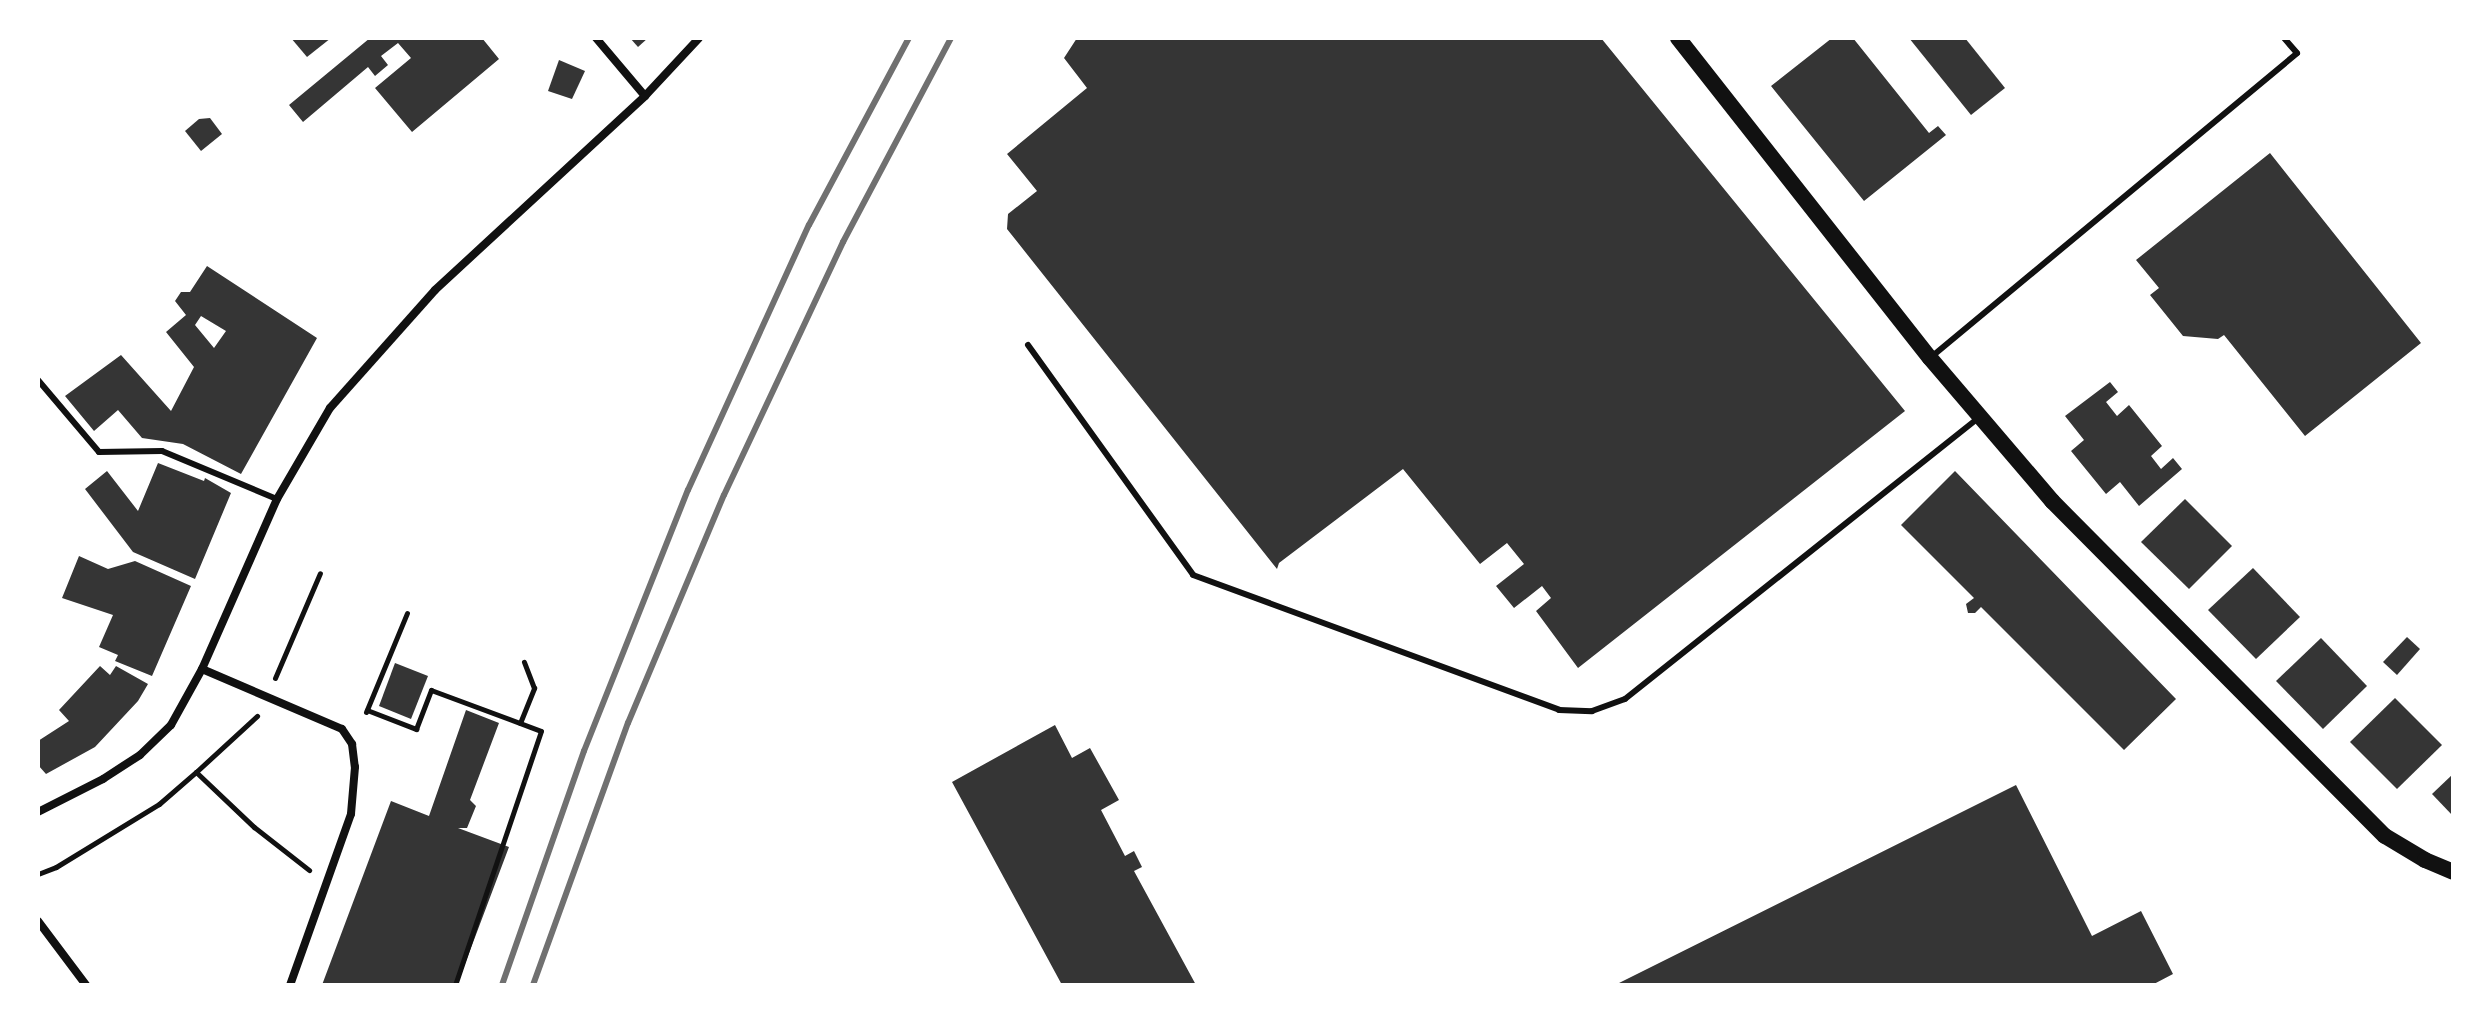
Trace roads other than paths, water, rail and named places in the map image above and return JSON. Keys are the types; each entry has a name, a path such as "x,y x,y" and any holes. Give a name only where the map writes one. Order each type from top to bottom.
{"main road":[{"path":"1678,38 1930,358 2052,501 2385,836 2425,860 2453,872"}],"street":[{"path":"596,38 645,96"},
{"path":"38,812 103,779 140,755 171,725 202,669 277,499 330,408 435,290 645,96 699,38"},
{"path":"202,669 342,729 352,744 355,767 351,814 290,985"},
{"path":"38,921 86,985"}],"lane":[{"path":"1930,358 2297,53 2284,38"},
{"path":"1028,345 1193,575 1559,710 1592,711 1625,699 1979,417"},
{"path":"38,380 99,452 162,451 277,499"}],"railway":[{"path":"502,985 584,751 688,490 809,225 909,38"},
{"path":"533,985 628,723 724,495 843,242 951,38"}]}
